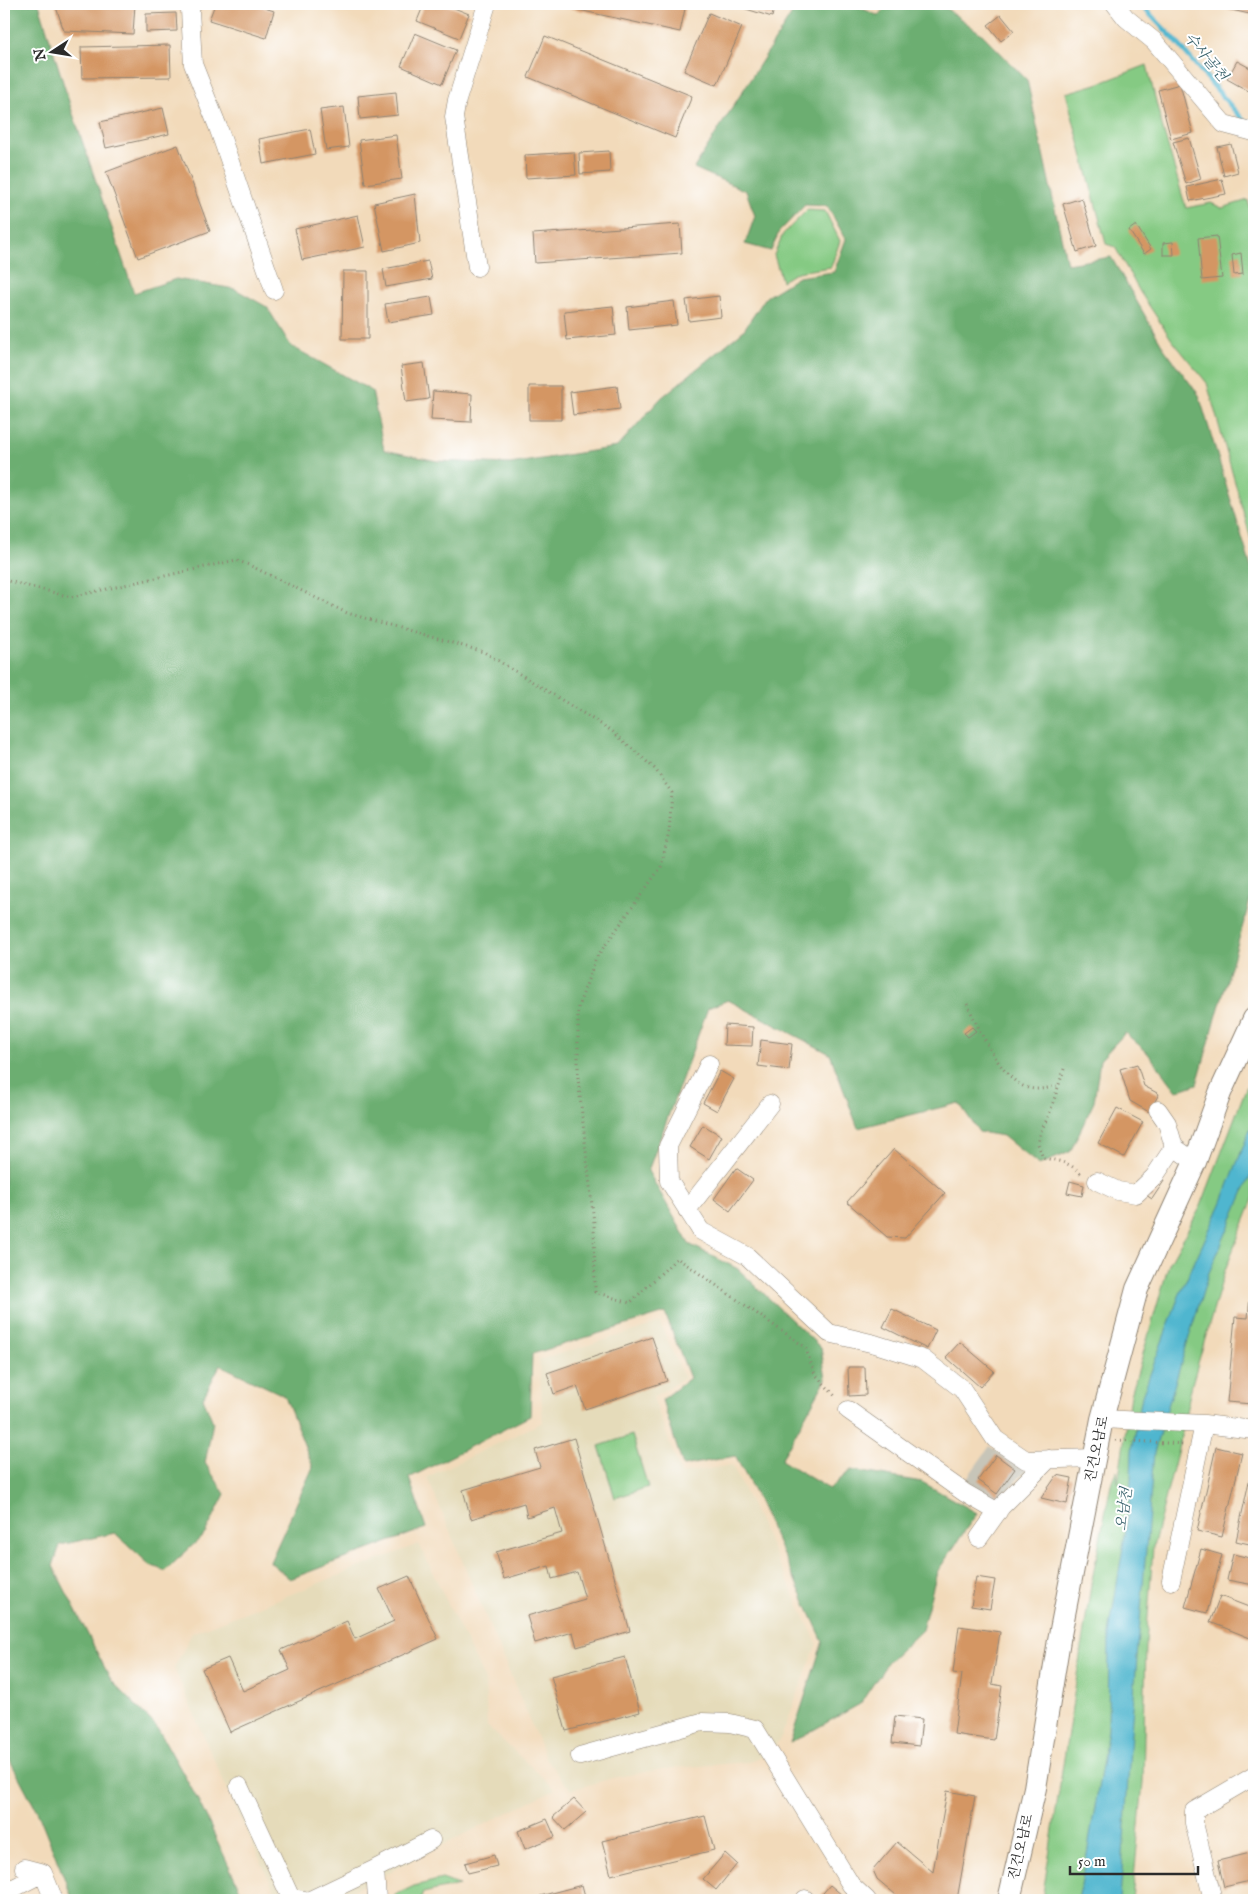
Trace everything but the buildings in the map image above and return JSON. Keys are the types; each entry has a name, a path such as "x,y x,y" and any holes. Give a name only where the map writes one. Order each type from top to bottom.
{"main road":[{"name":"진건오남로","path":"1009,1900 1035,1788 1059,1640 1095,1458 1113,1419 1137,1289 1195,1162 1220,1093 1254,1019"}],"street":[{"path":"192,4 190,10 193,64 218,126 274,290"},
{"path":"477,267 454,117 457,100 487,4"},
{"path":"1114,4 1126,18 1154,41 1224,124 1254,132"},
{"path":"709,1064 668,1146 668,1181 701,1231 747,1256 829,1333 875,1344 923,1359 962,1389 995,1439 1026,1460 1095,1458"},
{"path":"687,1210 770,1104"},
{"path":"1158,1110 1166,1123 1174,1147 1195,1162"},
{"path":"1097,1181 1118,1191 1136,1194 1154,1177 1174,1147"},
{"path":"848,1410 965,1492 998,1512"},
{"path":"1113,1419 1204,1424 1254,1430"},
{"path":"1171,1581 1204,1424"},
{"path":"978,1538 998,1512 1049,1459"},
{"path":"580,1756 702,1722 730,1723 755,1729 772,1753 851,1885 867,1900"},
{"path":"1213,1900 1194,1823 1194,1811 1254,1776"},
{"path":"239,1786 291,1898 304,1900"},
{"path":"310,1900 431,1840"},
{"path":"24,1868 43,1873"},
{"path":"375,1869 377,1895"},
{"path":"4,1893 43,1873"},
{"path":"43,1873 54,1900"}],"path":[{"path":"4,580 71,597 236,560 347,613 484,652 612,731 655,769 672,794 669,832 661,867 596,958 578,1007 578,1078 594,1224 595,1292 630,1303 677,1258 805,1347 815,1374 848,1410"},
{"path":"967,1004 1003,1070 1022,1086 1040,1090 1057,1086"},
{"path":"1064,1069 1038,1144 1043,1158 1073,1166 1084,1176 1097,1181"},
{"path":"1118,1440 1200,1444"}],"shaded area":[{"path":"660,1323 684,1378 653,1397 681,1474 732,1465 817,1643 782,1735 771,1753 749,1762 662,1769 612,1778 571,1790 546,1759 427,1477 543,1422 539,1360"},
{"path":"990,1446 1028,1469 997,1501 964,1482"},
{"path":"419,1544 485,1680 487,1726 555,1789 334,1900 279,1900 229,1794 174,1668 192,1633"}],"green space":[{"path":"4,4 39,4 71,108 134,293 176,279 235,289 267,307 291,346 372,391 384,450 437,461 510,464 617,447 661,398 743,331 766,297 798,277 834,272 846,239 827,206 805,205 779,232 771,251 745,244 755,216 746,191 694,168 798,4 852,4 879,16 887,4 940,4 983,35 1027,80 1067,264 1111,257 1165,350 1199,395 1254,577 1254,887 1197,1084 1177,1091 1146,1051 1125,1033 1100,1060 1094,1102 1070,1152 1039,1165 1003,1136 979,1132 959,1103 858,1128 830,1054 728,1000 708,1008 648,1171 689,1244 738,1269 821,1348 826,1379 781,1460 829,1489 851,1470 922,1482 977,1513 937,1572 922,1630 888,1662 860,1704 790,1743 823,1641 752,1487 735,1456 683,1466 662,1400 690,1378 665,1313 532,1354 530,1416 409,1478 426,1528 290,1579 270,1562 313,1467 285,1396 220,1365 203,1398 213,1422 205,1463 225,1494 205,1534 165,1571 150,1565 115,1533 60,1545 53,1566 111,1680 157,1727 199,1802 245,1900 73,1900 39,1815 4,1749"},
{"path":"1147,65 1162,126 1186,208 1211,203 1222,208 1248,200 1254,226 1254,550 1207,383 1172,340 1140,292 1115,247 1106,244 1066,93 1103,82"},
{"path":"807,210 825,211 840,241 831,267 797,272 782,281 774,255 783,234"},
{"path":"1254,1077 1254,1197 1225,1270 1192,1384 1178,1449 1153,1547 1146,1644 1143,1782 1132,1900 1042,1900 1091,1585 1111,1484 1117,1470 1118,1483 1131,1395 1169,1264 1201,1206 1246,1088"},
{"path":"632,1435 648,1487 615,1498 599,1446"},
{"path":"442,1879 459,1885 423,1893 420,1900 395,1900 395,1895 414,1886"}],"water":[{"path":"1254,1119 1254,1168 1208,1275 1154,1452 1132,1719 1120,1900 1078,1900 1108,1730 1109,1634 1130,1503 1132,1450 1142,1396 1179,1296 1221,1204"}],"waterway":[{"name":"수사골천","path":"1140,4 1174,39 1244,121 1254,123"}],"water label":[{"name":"오남천","path":"1124,1509"}]}
